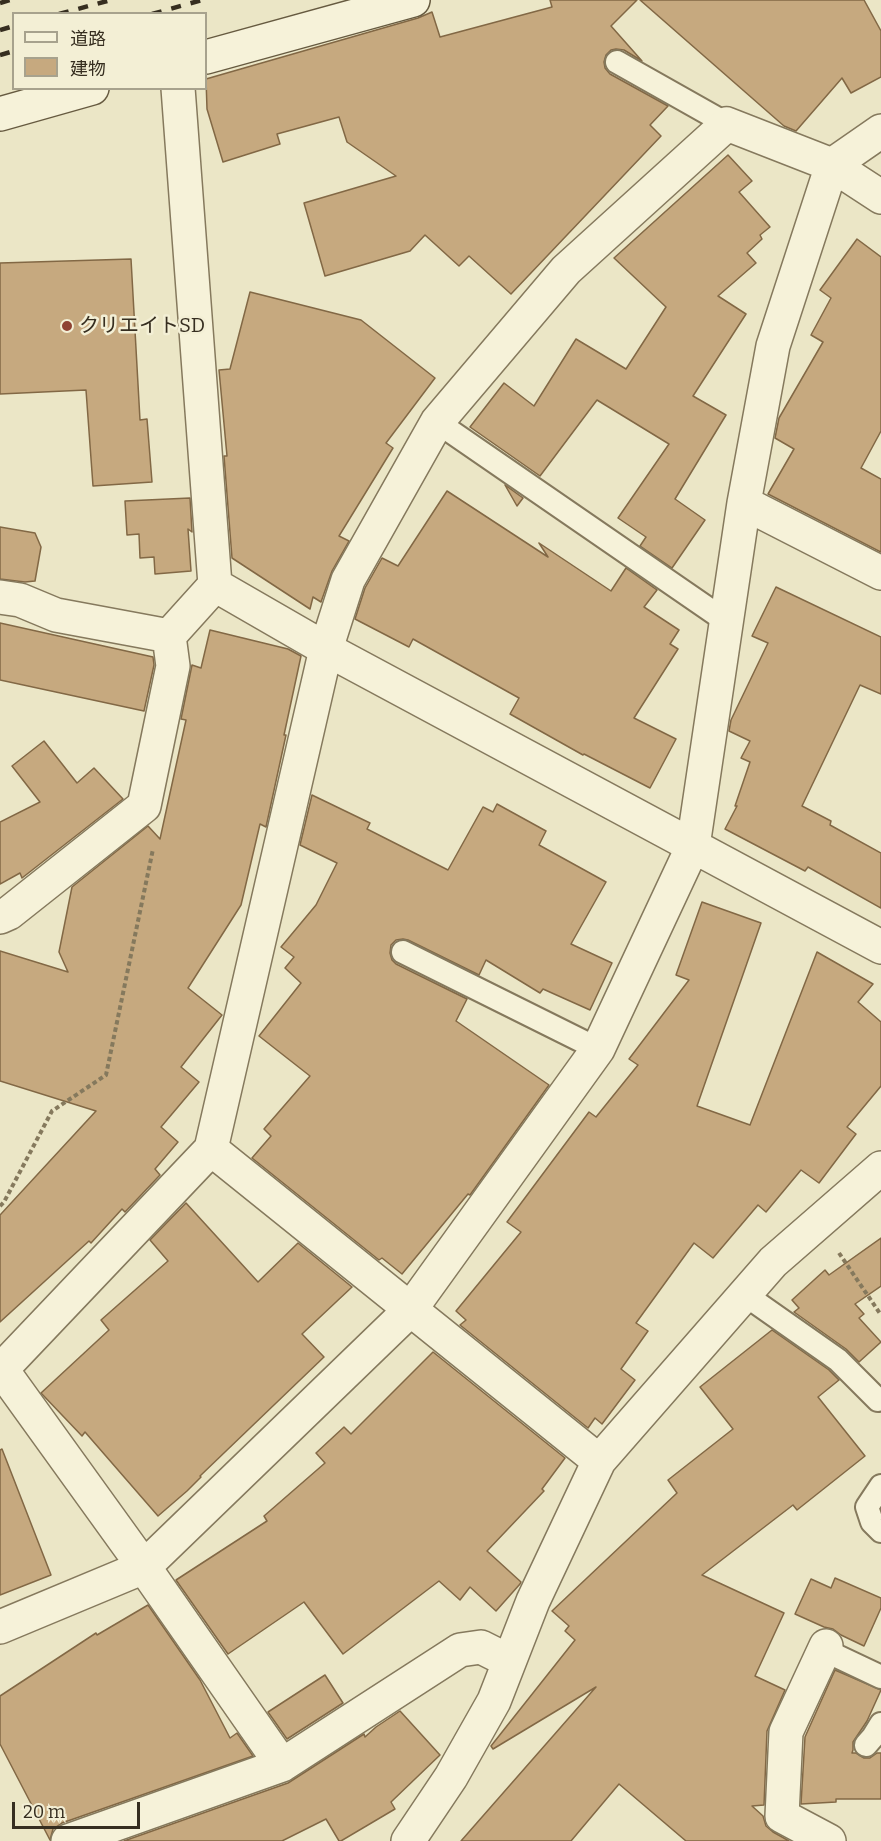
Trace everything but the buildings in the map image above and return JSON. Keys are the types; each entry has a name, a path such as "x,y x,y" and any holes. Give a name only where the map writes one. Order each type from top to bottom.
{"street":[{"path":"207,57 413,0"},
{"path":"0,114 85,90"},
{"path":"0,917 9,913 144,806 173,666 169,636 215,585 178,90"},
{"path":"282,1765 144,1567 1,1371 211,1149 326,649 348,580 437,422 566,270 727,124 832,165 881,197"},
{"path":"0,1627 144,1567 410,1310 598,1050 693,846 744,503 773,346 832,165 881,131"},
{"path":"744,503 881,573"},
{"path":"215,585 326,649 881,946"},
{"path":"0,597 20,600 57,615 169,636"},
{"path":"211,1149 599,1461"},
{"path":"408,1841 451,1777 494,1701 533,1601 599,1461 773,1262 881,1167"},
{"path":"68,1841 282,1765 460,1650 482,1647 509,1661"},
{"path":"825,1648 786,1732 782,1816 829,1841"}],"lane":[{"path":"617,62 727,124"},
{"path":"437,422 726,621"},
{"path":"403,952 598,1050"},
{"path":"744,1294 838,1360 878,1401"},
{"path":"881,1486 867,1507 873,1522 881,1531"},
{"path":"825,1648 881,1677"},
{"path":"866,1745 881,1724"}],"path":[{"path":"0,1206 52,1111 106,1076 154,844"},
{"path":"818,1222 881,1315"}],"railway":[{"path":"0,3 10,0"},
{"path":"66,12 111,0"},
{"path":"159,12 202,0"},
{"path":"0,30 12,27"},
{"path":"0,55 12,52"}],"place":[{"name":"クリエイトSD","path":"67,326"}]}
